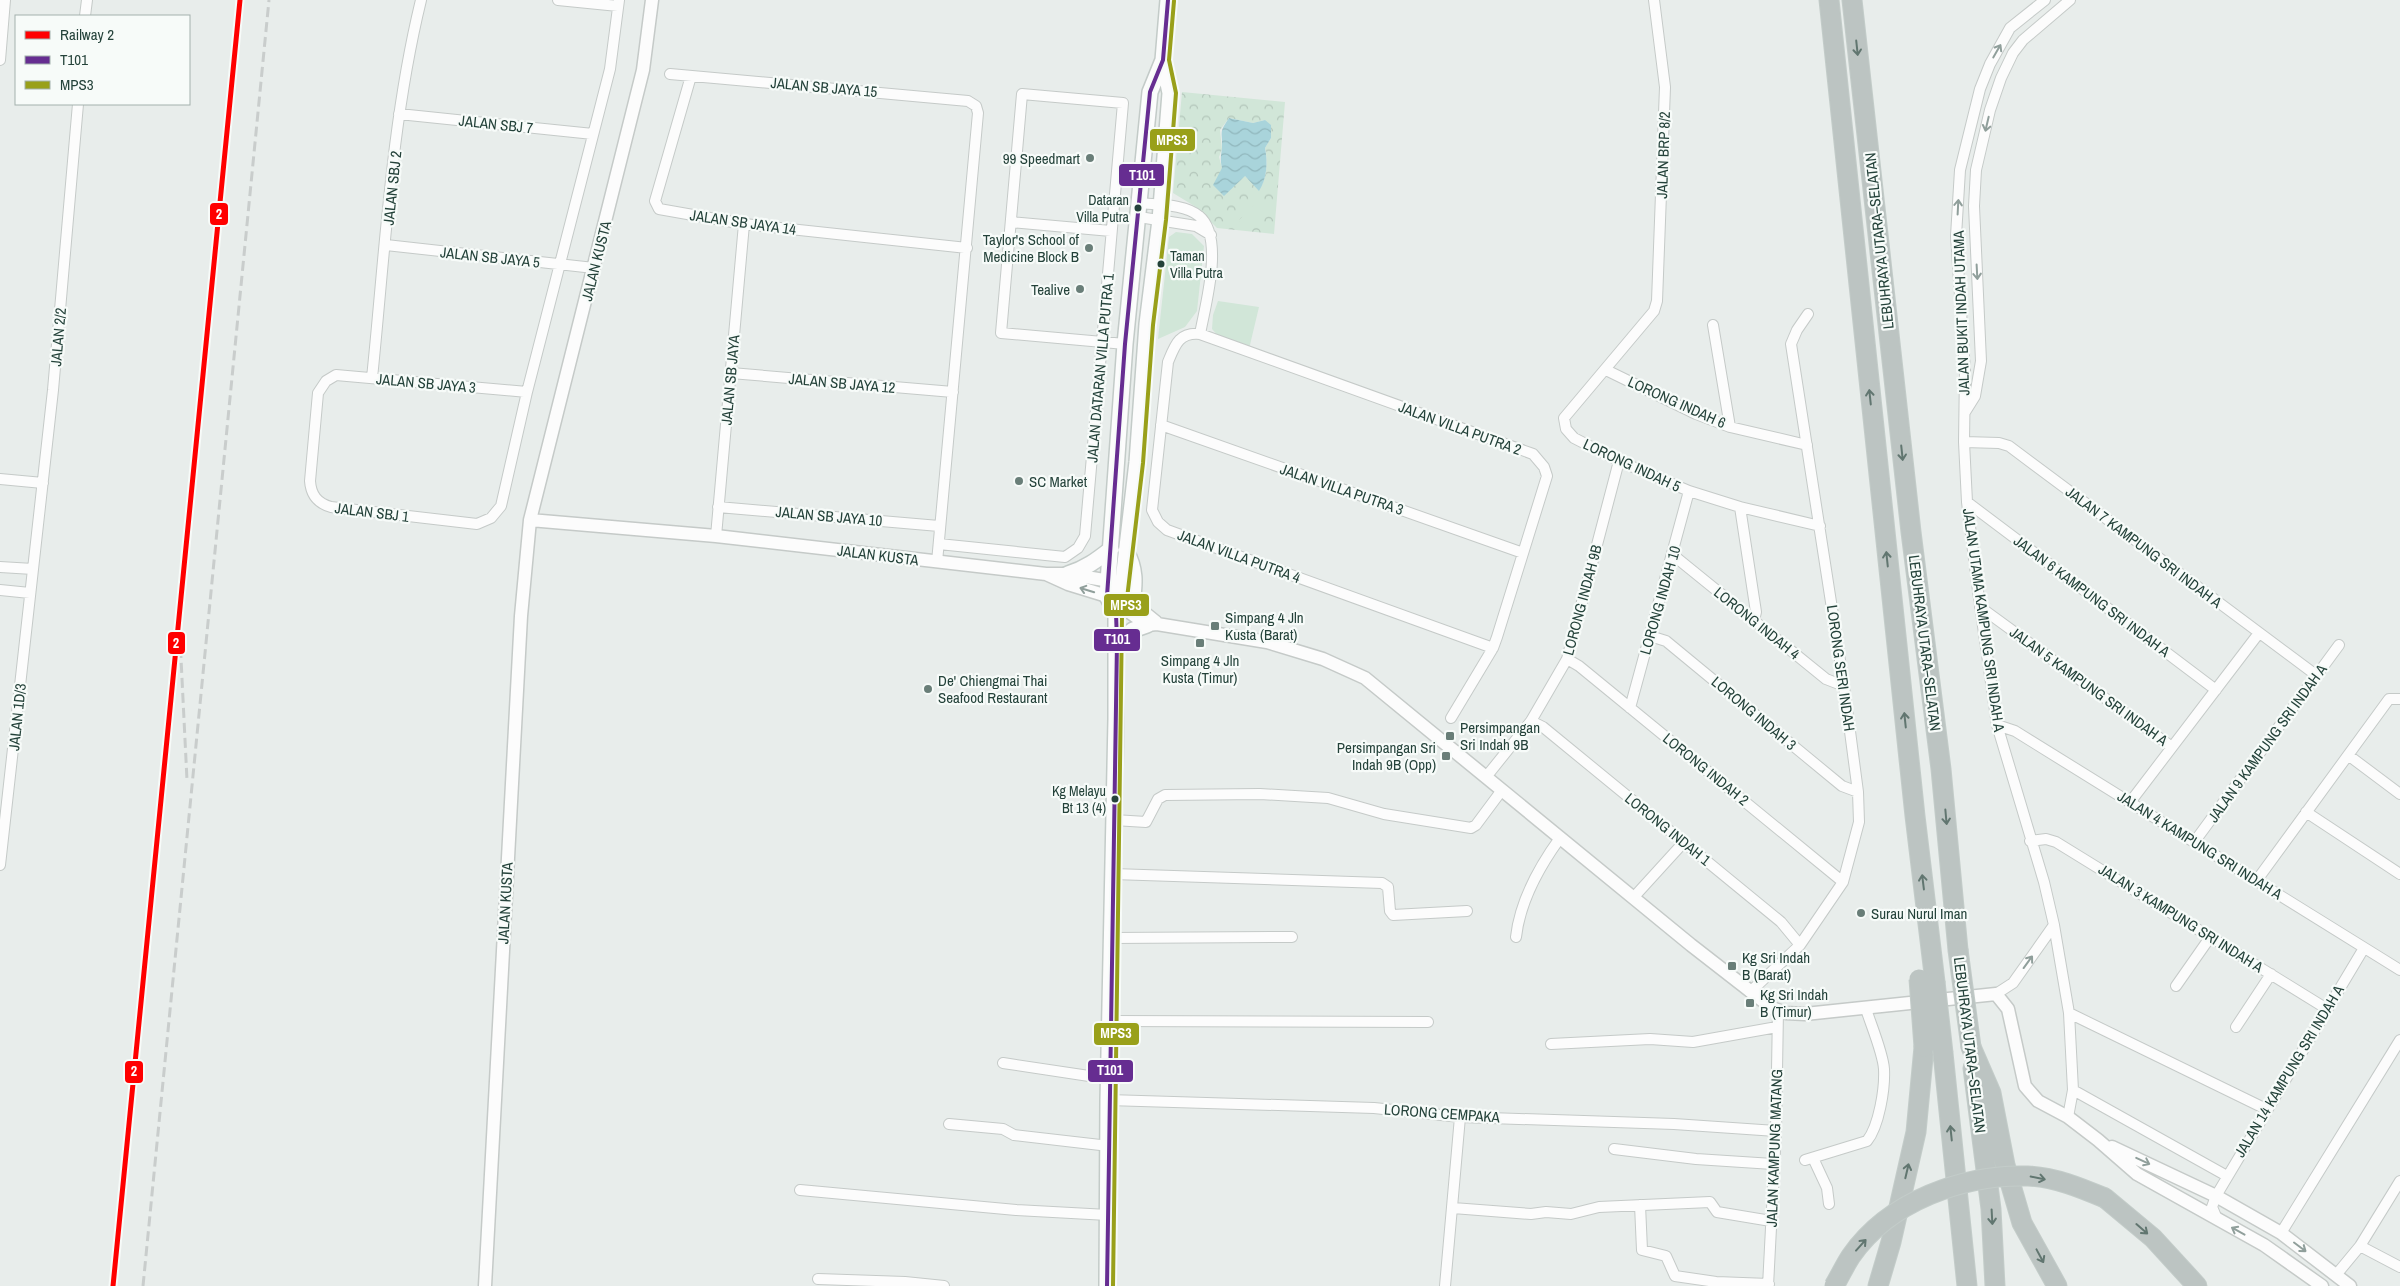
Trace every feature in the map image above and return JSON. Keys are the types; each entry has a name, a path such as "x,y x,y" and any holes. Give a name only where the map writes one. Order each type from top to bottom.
{"highway":[{"name":"LEBUHRAYA UTARA–SELATAN","path":"1829,0 1930,944 1921,961 1943,1053 1967,1286"},
{"name":"LEBUHRAYA UTARA–SELATAN","path":"1852,0 1911,532 1942,769 1958,950 1991,1209 1995,1286"},
{"path":"1878,1286 1891,1242 1916,1132 1924,1047 1927,981"},
{"path":"1971,1047 1991,1093 2005,1165 2022,1224 2057,1286"},
{"path":"1834,1286 1852,1255 1875,1229 1912,1201 1974,1180 2029,1176 2072,1184 2105,1198 2153,1238 2197,1286"}],"main road":[{"path":"1068,574 1080,570 1118,549 1137,462 1147,324 1160,220 1170,93 1163,60 1168,0"},
{"path":"1107,1286 1108,1100 1118,599 1115,474 1125,344 1140,210 1150,92 1163,60"},
{"path":"1115,474 1129,457 1132,457 1137,462"},
{"path":"1118,549 1133,563 1135,574 1118,599"},
{"path":"1117,642 1132,630 1152,624"}],"street":[{"path":"0,60 5,0"},
{"path":"86,15 87,0"},
{"name":"JALAN SBJ 2","path":"372,378 399,114 409,49 421,0"},
{"path":"527,392 610,69 618,3 558,0"},
{"name":"JALAN KUSTA","path":"484,1286 521,616 530,520 643,70 652,0"},
{"name":"JALAN BRP 8/2","path":"1654,0 1665,87 1657,292 1654,311"},
{"name":"JALAN BUKIT INDAH UTAMA","path":"1964,413 1965,371 1956,236 1960,170 1980,89 1990,64 2010,28 2045,0"},
{"name":"JALAN BUKIT INDAH UTAMA","path":"1964,413 1975,396 1981,361 1974,206 1976,170 1990,110 2001,78 2013,53 2023,40 2070,0"},
{"name":"JALAN SB JAYA 15","path":"670,74 968,101 976,106 978,112 967,248"},
{"name":"JALAN SB JAYA 14","path":"691,76 655,204 662,210 744,224 967,248"},
{"name":"JALAN DATARAN VILLA PUTRA 1","path":"939,544 1065,558 1078,548 1085,536 1123,103 1022,94 1011,222"},
{"name":"JALAN 2/2","path":"32,570 43,483 78,105"},
{"name":"JALAN SBJ 7","path":"399,114 593,134"},
{"path":"1140,210 1161,205 1184,208 1199,216 1211,234 1212,253 1200,334"},
{"path":"1140,210 1160,220 1196,226 1211,234"},
{"path":"1112,231 1011,222 1001,333 1125,344"},
{"name":"JALAN SB JAYA","path":"716,536 744,224"},
{"name":"JALAN SB JAYA 5","path":"386,245 594,268"},
{"path":"937,562 967,248"},
{"name":"LORONG INDAH 5","path":"1654,311 1564,418 1566,429 1574,438 1619,461 1690,491 1740,507 1820,526"},
{"name":"LORONG SERI INDAH","path":"1750,992 1800,944 1843,882 1859,822 1858,792 1844,686 1791,344 1797,330 1808,314"},
{"path":"1713,325 1730,427"},
{"name":"JALAN VILLA PUTRA 4","path":"1200,334 1189,333 1182,336 1175,344 1168,362 1152,510 1158,522 1167,530 1492,648"},
{"name":"JALAN VILLA PUTRA 2","path":"1200,334 1533,454 1544,467 1547,476 1492,648 1450,718"},
{"name":"LORONG INDAH 6","path":"1606,370 1696,414 1730,427 1807,445"},
{"name":"JALAN SB JAYA 12","path":"731,373 953,392"},
{"name":"JALAN SB JAYA 3","path":"326,381 336,375 527,392"},
{"name":"JALAN SBJ 1","path":"326,381 318,393 310,481 310,488 318,501 331,507 477,524 491,518 501,506 527,392"},
{"name":"JALAN UTAMA KAMPUNG SRI INDAH A","path":"1964,413 1967,502 1997,725 2030,841 2044,882 2054,926 2069,1013 2073,1090 2068,1117"},
{"name":"JALAN VILLA PUTRA 3","path":"1161,425 1523,553"},
{"name":"JALAN 7 KAMPUNG SRI INDAH A","path":"1964,442 1999,443 2009,446 2316,676"},
{"name":"LORONG INDAH 9B","path":"1486,777 1530,721 1567,659 1619,461"},
{"path":"0,479 43,483"},
{"name":"LORONG INDAH 10","path":"1630,708 1690,491"},
{"name":"JALAN 6 KAMPUNG SRI INDAH A","path":"1967,502 2216,690"},
{"name":"JALAN SB JAYA 10","path":"718,507 939,526"},
{"path":"1740,507 1756,612 1754,620"},
{"name":"JALAN KUSTA","path":"530,520 716,536 1046,574 1068,574 1118,599"},
{"path":"973,566 975,548"},
{"name":"LORONG INDAH 4","path":"1673,555 1826,679 1844,686"},
{"path":"0,567 32,570"},
{"name":"JALAN 1D/3","path":"0,865 32,570"},
{"name":"JALAN KUSTA","path":"1046,574 1068,584 1118,599"},
{"path":"0,590 30,593"},
{"path":"1118,599 1152,624 1267,642 1323,658 1365,678 1750,992 1765,1004 1778,1010 1805,1014 1996,994 2013,983 2054,926"},
{"name":"JALAN 5 KAMPUNG SRI INDAH A","path":"1980,607 2172,747"},
{"path":"2131,801 2259,633"},
{"name":"LORONG INDAH 3","path":"1650,636 1666,641 1842,786 1858,792"},
{"name":"JALAN 9 KAMPUNG SRI INDAH A","path":"2195,841 2339,645"},
{"name":"LORONG INDAH 2","path":"1567,659 1579,666 1843,882"},
{"path":"2257,880 2389,700 2397,698"},
{"name":"LORONG INDAH 1","path":"1530,721 1543,727 1781,922 1800,944"},
{"name":"JALAN 4 KAMPUNG SRI INDAH A","path":"1997,725 2015,731 2131,801 2400,970"},
{"path":"2348,755 2400,794"},
{"path":"1114,820 1146,822 1158,799 1165,795 1260,794 1328,798 1384,814 1471,828 1476,826 1502,790"},
{"path":"2306,812 2400,874"},
{"path":"1516,937 1518,916 1549,854 1560,838"},
{"name":"JALAN 3 KAMPUNG SRI INDAH A","path":"2030,841 2046,839 2056,842 2327,1009"},
{"path":"1634,898 1684,842"},
{"path":"1113,874 1382,883 1388,887 1390,911 1393,915 1467,911"},
{"path":"2176,986 2211,936"},
{"path":"1111,938 1292,937"},
{"name":"JALAN 14 KAMPUNG SRI INDAH A","path":"2216,1196 2364,948"},
{"path":"2236,1027 2271,974"},
{"path":"1996,994 2008,1009 2025,1086 2038,1101 2068,1117 2137,1174 2264,1245 2322,1286"},
{"path":"1829,1204 1828,1188 1809,1159 1867,1141 1873,1133 1880,1108 1884,1069 1866,1009"},
{"name":"JALAN KAMPUNG MATANG","path":"1768,1285 1776,1131 1778,1010"},
{"path":"2069,1013 2266,1110"},
{"path":"1110,1021 1428,1022"},
{"path":"1551,1044 1650,1039 1693,1042 1777,1027"},
{"path":"2280,1233 2400,1040"},
{"path":"1003,1063 1109,1079"},
{"path":"2073,1090 2227,1176"},
{"name":"LORONG CEMPAKA","path":"1108,1100 1374,1108 1460,1117 1674,1124 1776,1131"},
{"path":"1445,1286 1460,1117"},
{"path":"949,1124 1003,1129 1014,1135 1109,1146"},
{"path":"2098,1140 2216,1196 2280,1233 2350,1286"},
{"path":"1614,1149 1696,1159 1774,1164"},
{"path":"2336,1275 2360,1246 2400,1181"},
{"path":"800,1190 988,1207 1108,1215"},
{"path":"2216,1196 2212,1207 2217,1219"},
{"path":"1453,1208 1531,1214 1546,1212 1571,1214 1599,1207 1710,1202 1717,1212 1771,1220"},
{"path":"1640,1205 1642,1250 1666,1256 1675,1276 1716,1282 1768,1285"},
{"path":"2360,1246 2400,1267"},
{"path":"818,1279 905,1282 944,1286"}],"green space":[{"path":"1182,92 1285,102 1274,234 1217,228 1196,207 1173,193","holes":["1229,118 1253,123 1265,120 1271,138 1265,148 1266,170 1264,181 1259,190 1245,176 1222,168 1219,157 1222,149 1220,130"]},
{"path":"1261,198 1271,209 1249,231 1238,221"},
{"path":"1176,232 1192,234 1204,246 1197,311 1185,327 1158,339 1169,237"},
{"path":"1218,301 1259,307 1249,349 1221,339 1212,329 1213,315"}],"water":[{"path":"1229,118 1253,123 1265,120 1271,125 1271,138 1265,148 1267,165 1265,176 1259,191 1245,176 1224,196 1213,185 1222,168 1222,133 1223,127"}],"railway":[{"path":"143,1286 269,0"},
{"path":"179,618 187,780"}],"rail line":[{"name":"2","path":"113,1286 240,0"}],"transit line":[{"name":"T101","path":"1107,1286 1117,642 1116,613 1107,596 1125,344 1150,92 1163,60 1168,0"},
{"name":"MPS3","path":"1113,1286 1122,615 1126,607 1143,463 1153,325 1166,220 1176,93 1169,60 1174,1"}],"place":[{"name":"99 Speedmart","path":"1090,158"},
{"name":"Dataran Villa Putra","path":"1138,208"},
{"name":"Taylor's School of Medicine Block B","path":"1089,248"},
{"name":"Taman Villa Putra","path":"1161,264"},
{"name":"Tealive","path":"1080,289"},
{"name":"SC Market","path":"1019,481"},
{"name":"Simpang 4 Jln Kusta (Barat)","path":"1215,626"},
{"name":"Simpang 4 Jln Kusta (Timur)","path":"1200,643"},
{"name":"De' Chiengmai Thai Seafood Restaurant","path":"928,689"},
{"name":"Persimpangan Sri Indah 9B","path":"1450,736"},
{"name":"Persimpangan Sri Indah 9B (Opp)","path":"1446,756"},
{"name":"Kg Melayu Bt 13 (4)","path":"1115,799"},
{"name":"Surau Nurul Iman","path":"1861,913"},
{"name":"Kg Sri Indah B (Barat)","path":"1732,966"},
{"name":"Kg Sri Indah B (Timur)","path":"1750,1003"}]}
